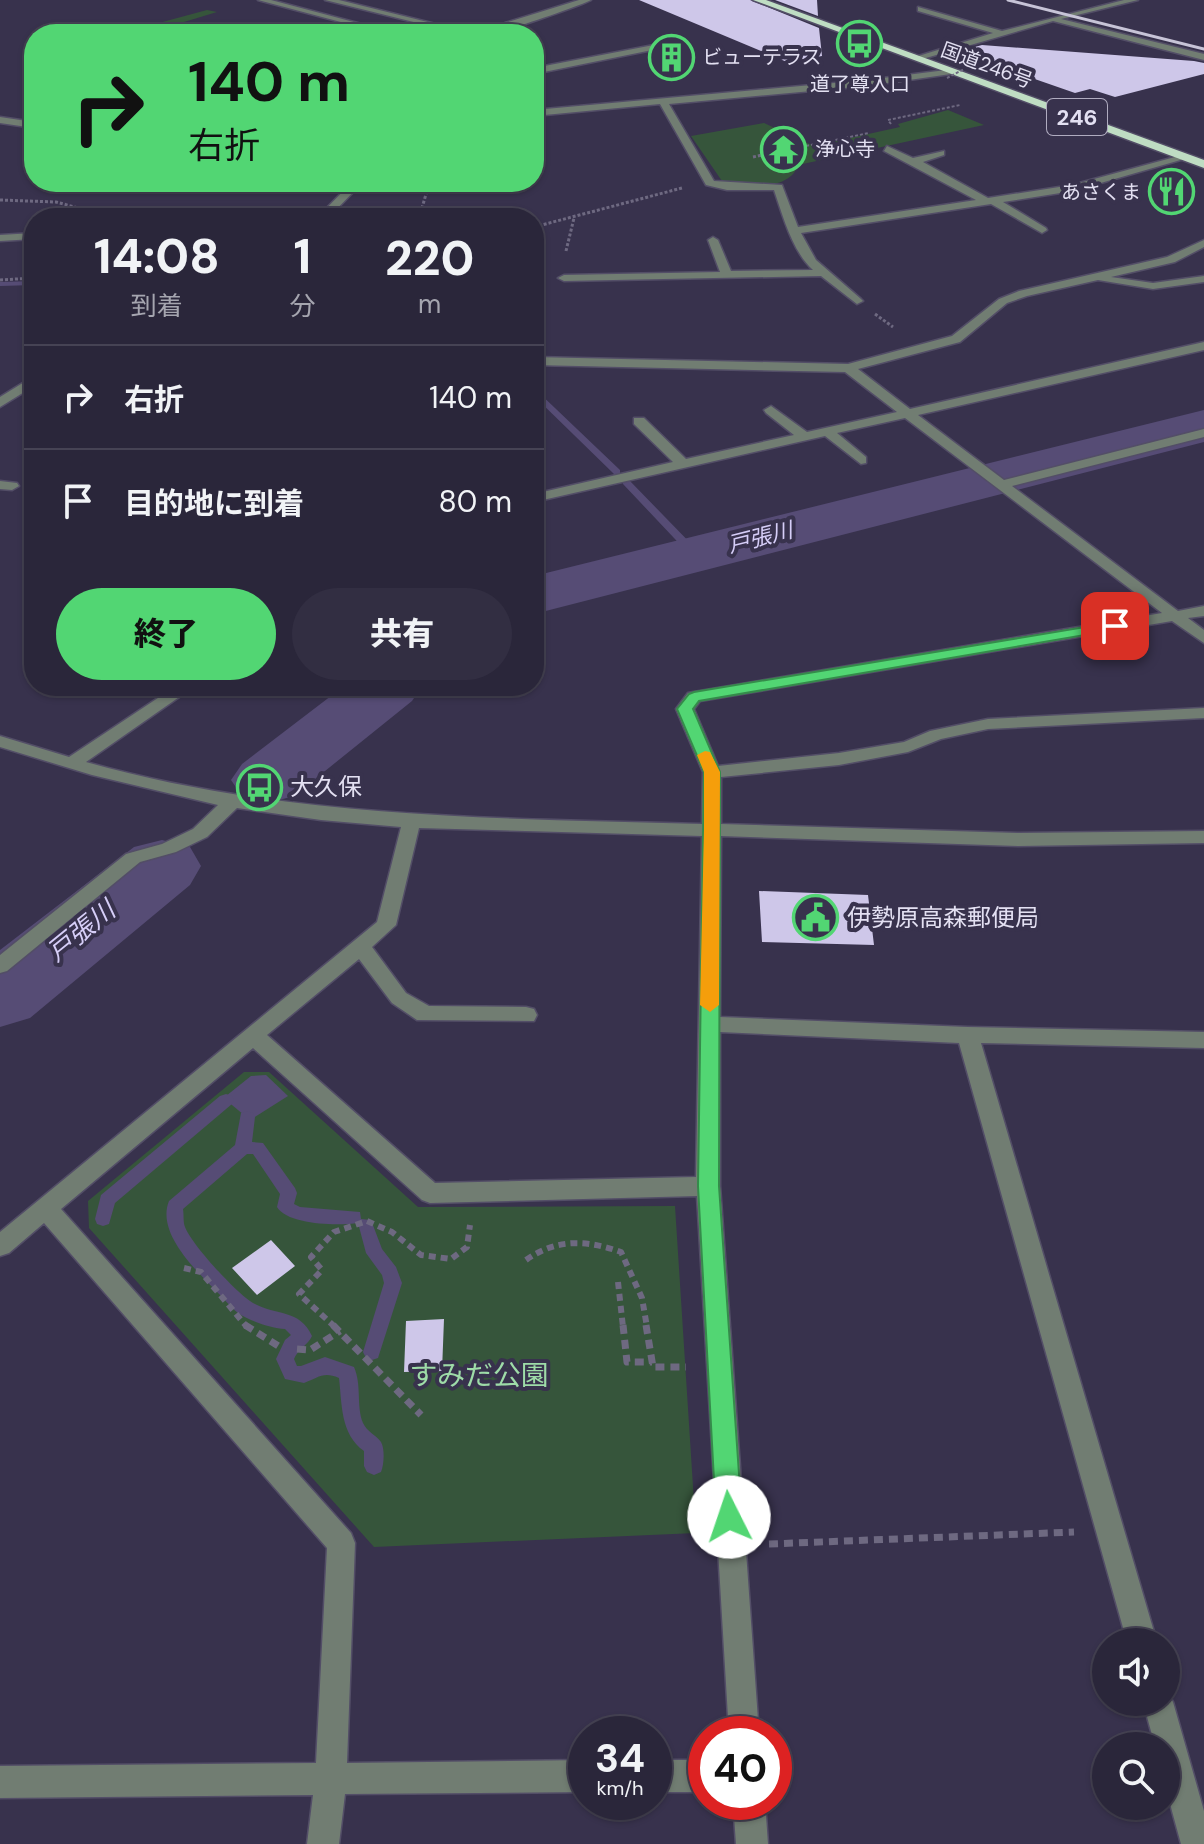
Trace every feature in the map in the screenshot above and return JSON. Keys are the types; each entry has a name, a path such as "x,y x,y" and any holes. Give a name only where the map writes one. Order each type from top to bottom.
{"highway":[{"name":"国道246号","path":"758,0 916,58 949,75 1013,94 1204,164"}],"street":[{"path":"262,0 356,24"},
{"path":"329,0 429,24"},
{"path":"339,3 352,0"},
{"path":"511,24 587,0"},
{"path":"916,58 1050,19 1134,0"},
{"path":"921,9 1001,33"},
{"path":"1050,19 1164,50 1204,57"},
{"path":"544,69 659,46"},
{"path":"544,112 949,75"},
{"path":"664,103 710,183 727,187 778,187 794,231 811,262 857,301"},
{"path":"0,120 24,124"},
{"path":"887,149 1042,230"},
{"path":"917,164 915,161 918,158 941,153"},
{"path":"794,231 1073,188 1186,157"},
{"path":"332,208 348,192"},
{"path":"0,238 24,237"},
{"path":"713,240 726,273"},
{"path":"544,361 848,368 956,339 1003,301 1023,293 1171,260 1201,244"},
{"path":"564,278 821,273"},
{"path":"1101,278 1136,287 1160,288 1204,279"},
{"path":"544,496 1204,346"},
{"path":"848,368 1204,638"},
{"path":"0,403 24,387"},
{"path":"771,410 806,438"},
{"path":"639,421 684,465"},
{"path":"829,433 861,460"},
{"path":"997,480 1204,433"},
{"path":"743,1716 708,1186 712,772 685,709 694,697 1204,611"},
{"path":"71,764 172,696"},
{"path":"712,772 853,757 908,747 936,735 988,724 1204,713"},
{"path":"0,741 71,764 233,801 412,820 1108,842 1204,837"},
{"path":"0,966 133,858 169,848 200,833 233,801"},
{"path":"0,1246 386,925 412,820"},
{"path":"362,948 399,998 425,1014 526,1015"},
{"path":"709,1024 968,1035 1204,1040"},
{"path":"968,1035 1138,1628"},
{"path":"254,1036 430,1193 708,1186"},
{"path":"45,1208 341,1543 331,1778 323,1844"},
{"path":"1162,1716 1197,1844"},
{"path":"0,1782 568,1776"},
{"path":"750,1820 752,1844"}],"path":[{"path":"949,75 968,67"},
{"path":"893,128 888,120 1013,94"},
{"path":"701,168 878,131"},
{"path":"544,224 648,195 710,183"},
{"path":"0,200 56,202 78,208"},
{"path":"0,280 24,279"},
{"path":"857,301 921,346"},
{"path":"421,1415 340,1331 299,1294 322,1270 311,1257 334,1232 367,1221 392,1232 421,1255 451,1259 467,1247 471,1215"},
{"path":"526,1260 542,1247 593,1241 621,1252 642,1298 653,1367 687,1367"},
{"path":"184,1268 201,1272 249,1330 280,1347"},
{"path":"618,1282 627,1362 652,1362"},
{"path":"297,1349 310,1350 340,1331"},
{"path":"731,1547 1111,1530"}],"green space":[{"path":"207,10 217,12 184,22 192,24 155,24"},
{"path":"948,110 984,125 798,165 786,179 767,185 724,184 691,136 764,123 814,146 900,127 898,124"},
{"name":"すみだ公園","path":"244,1072 269,1072 418,1207 675,1206 696,1533 374,1547 89,1228 88,1201"}],"shaded area":[{"path":"266,1075 288,1096 250,1120 226,1100 226,1096 251,1076"}],"building":[{"path":"639,0 750,0 819,28 822,56 787,62"},
{"path":"775,0 817,0 818,16"},
{"path":"982,45 1194,61 1204,63 1204,74 1115,97 1090,89 1075,93 969,56 971,48"},
{"name":"伊勢原高森郵便局","path":"759,891 868,895 874,945 762,942"},
{"path":"271,1240 295,1266 257,1295 232,1268"},
{"path":"444,1319 442,1371 404,1372 406,1321"}],"waterway":[{"path":"0,284 24,283"},
{"path":"544,401 617,472"},
{"name":"戸張川","path":"1002,476 1204,426"},
{"name":"戸張川","path":"544,592 986,480"},
{"path":"626,482 695,554"},
{"name":"戸張川","path":"268,780 375,696"},
{"name":"戸張川","path":"0,996 162,866"},
{"path":"103,1219 107,1200 226,1100"},
{"path":"243,1148 247,1117"},
{"path":"243,1148 257,1148 289,1193 285,1207 297,1214 354,1217"},
{"path":"243,1148 175,1206 176,1226 192,1255 244,1307 278,1321 290,1322 303,1336 291,1346 285,1359 291,1373 304,1375 325,1365 348,1373 354,1424 364,1440 373,1446 374,1466"},
{"path":"365,1225 375,1253 390,1272 393,1283 372,1352"}],"railway":[{"path":"1008,0 1204,49"}],"slow traffic":[{"path":"705,755 712,772 710,1005"}],"place":[{"name":"道了尊入口","path":"860,44"},
{"name":"ビューテラス","path":"671,57"},
{"name":"浄心寺","path":"784,149"},
{"name":"あさくま","path":"1172,192"},
{"name":"大久保","path":"259,787"},
{"name":"伊勢原高森郵便局","path":"816,918"}],"route":[{"path":"729,1517 708,1186 712,772 685,709 694,697 1115,626"}]}
